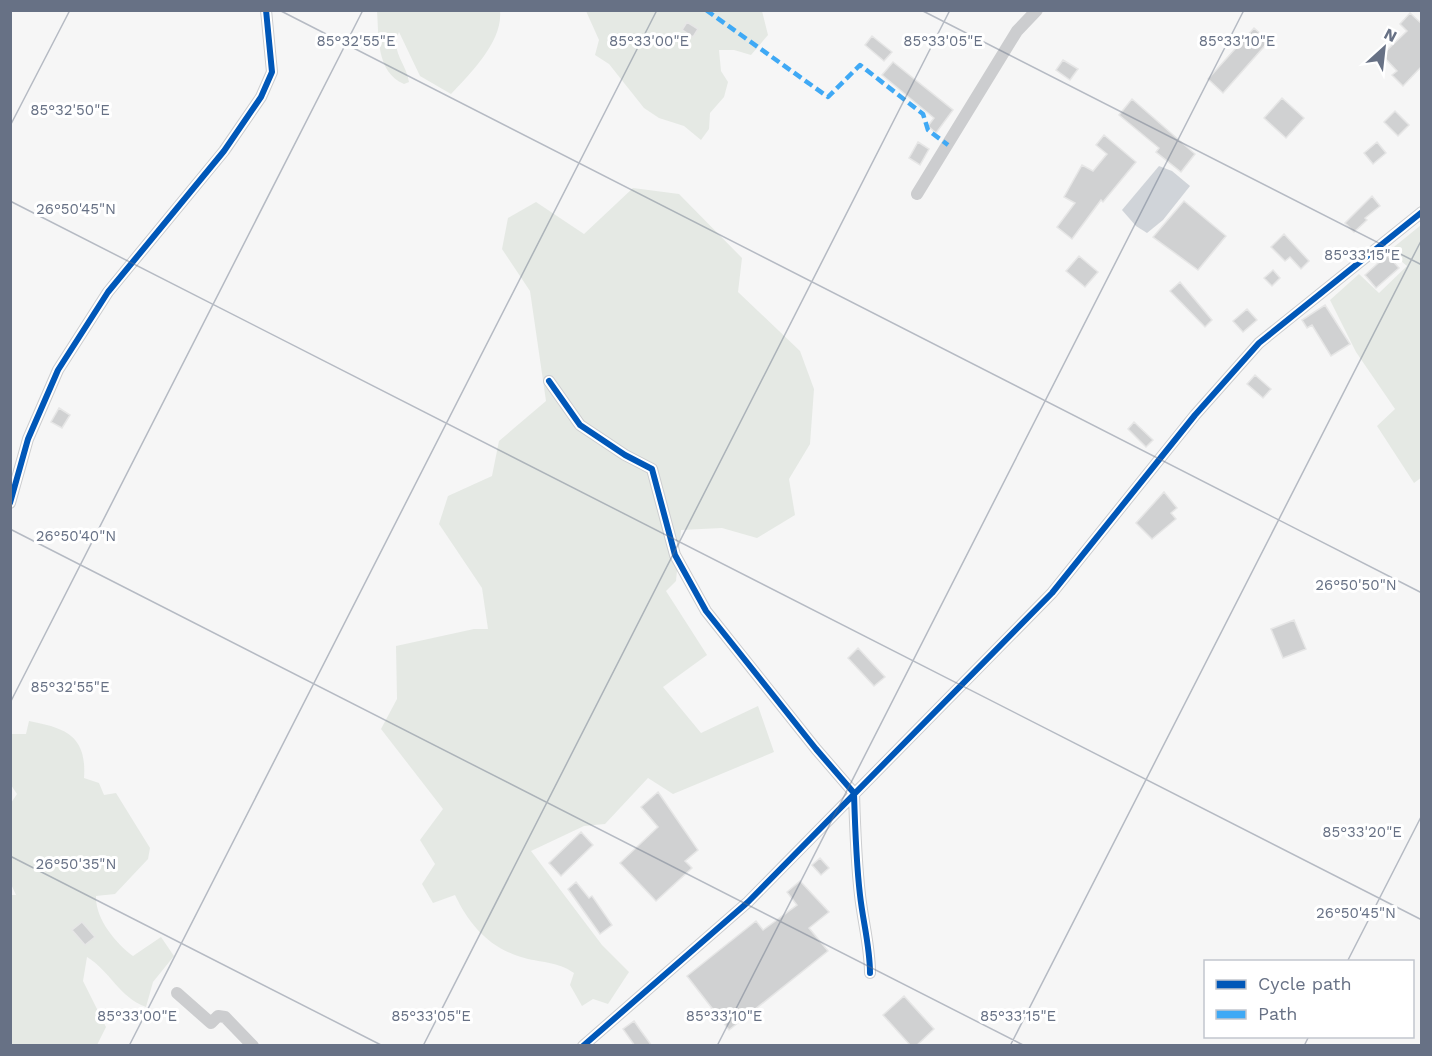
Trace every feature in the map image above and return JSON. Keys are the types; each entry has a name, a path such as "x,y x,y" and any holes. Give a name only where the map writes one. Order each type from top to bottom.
{"street":[{"path":"10,503 28,440 58,370 108,292 224,151 261,97 272,72 266,10"},
{"path":"917,194 1017,31 1037,10"},
{"path":"583,1046 748,902 1052,592 1195,415 1259,343 1422,212"},
{"path":"549,381 580,425 625,455 652,468 675,555 706,611 816,749 855,793 856,852 860,896 870,953 870,974"},
{"path":"177,993 211,1023 218,1016 225,1017 253,1046"}],"shaded area":[{"path":"377,11 500,11 500,22 491,45 451,94 420,76 399,32 397,51 409,82 404,84 388,71 381,53"},
{"path":"586,11 762,11 768,35 751,55 734,50 719,50 721,71 728,82 724,97 710,113 709,129 701,140 684,126 659,118 644,108 609,64 595,55 599,40"},
{"path":"1159,166 1172,171 1190,186 1163,220 1147,233 1136,226 1122,210"},
{"path":"633,188 679,194 742,258 738,292 800,351 814,389 810,444 789,479 795,515 757,538 722,528 681,530 676,581 666,591 707,655 663,687 701,733 758,706 774,752 673,794 648,778 605,824 584,826 531,851 602,945 629,972 608,1004 593,999 582,1006 570,985 574,973 555,964 509,953 489,941 473,925 455,895 433,903 422,884 435,864 420,840 443,809 381,729 397,699 396,646 474,629 488,629 482,588 439,524 448,496 492,476 499,441 546,401 530,291 502,249 508,218 536,202 584,234"},
{"path":"1421,225 1422,477 1414,483 1377,426 1395,409 1356,352 1330,300 1359,274 1379,293 1407,266 1389,251"},
{"path":"29,721 54,727 72,736 82,752 84,778 99,783 104,795 116,793 150,848 148,859 115,894 96,896 99,913 107,929 133,956 161,937 174,956 153,982 146,1007 129,997 87,957 83,981 106,1027 97,1045 11,1045 10,895 16,895 11,884 11,803 17,794 11,785 11,734 26,734"}],"building":[{"path":"1410,13 1422,24 1422,66 1403,86 1392,75 1397,71 1382,55 1407,31 1400,24"},
{"path":"687,22 698,29 693,37 682,30"},
{"path":"1254,28 1269,41 1223,93 1208,79"},
{"path":"872,36 892,52 884,61 865,45"},
{"path":"1063,60 1078,69 1070,80 1056,70"},
{"path":"893,62 953,110 936,133 928,126 934,118 882,75"},
{"path":"1282,98 1304,118 1286,138 1264,118"},
{"path":"1132,99 1195,154 1181,172 1156,152 1159,148 1119,115"},
{"path":"1395,111 1409,125 1398,136 1384,122"},
{"path":"1104,135 1136,162 1103,202 1101,200 1072,239 1057,227 1075,203 1064,197 1082,165 1093,171 1107,154 1096,145"},
{"path":"918,142 929,149 920,165 909,158"},
{"path":"1377,142 1386,153 1373,164 1364,153"},
{"path":"1372,196 1380,206 1365,218 1367,220 1354,232 1345,223"},
{"path":"1184,201 1226,236 1198,270 1153,237"},
{"path":"1284,234 1309,261 1301,269 1290,257 1285,261 1271,247"},
{"path":"1387,255 1399,268 1376,288 1365,275"},
{"path":"1079,256 1098,272 1085,287 1066,271"},
{"path":"1273,270 1280,278 1272,286 1264,278"},
{"path":"1180,282 1212,320 1205,327 1170,291"},
{"path":"1325,305 1350,344 1331,356 1312,325 1307,328 1302,320"},
{"path":"1247,309 1257,320 1243,332 1233,321"},
{"path":"1255,375 1271,389 1263,398 1247,384"},
{"path":"59,408 70,415 62,428 51,422"},
{"path":"1134,422 1153,440 1146,447 1128,429"},
{"path":"1164,492 1177,508 1171,513 1176,519 1152,539 1136,523"},
{"path":"1294,620 1306,649 1283,658 1271,629"},
{"path":"858,648 885,677 874,686 848,658"},
{"path":"658,792 698,850 685,861 692,868 656,901 620,863 658,827 641,807"},
{"path":"581,832 593,845 561,876 549,863"},
{"path":"820,858 829,868 821,875 812,865"},
{"path":"800,881 829,912 809,928 828,951 729,1030 687,976 756,921 763,930 797,905 787,892"},
{"path":"576,882 589,898 592,896 612,925 600,934 568,889"},
{"path":"82,922 95,937 85,945 72,930"},
{"path":"904,996 934,1029 916,1046 911,1046 883,1015"},
{"path":"634,1021 652,1046 635,1046 623,1029"}],"marked path":[{"path":"706,10 828,97 860,65 923,114 928,130 948,145"}],"cycle path":[{"path":"10,503 28,439 58,370 108,292 224,151 261,97 272,72 266,10"},
{"path":"583,1046 748,902 1052,593 1195,415 1259,343 1422,212"},
{"path":"549,381 580,425 625,455 652,469 675,555 706,611 854,793 861,905 870,973"}]}
